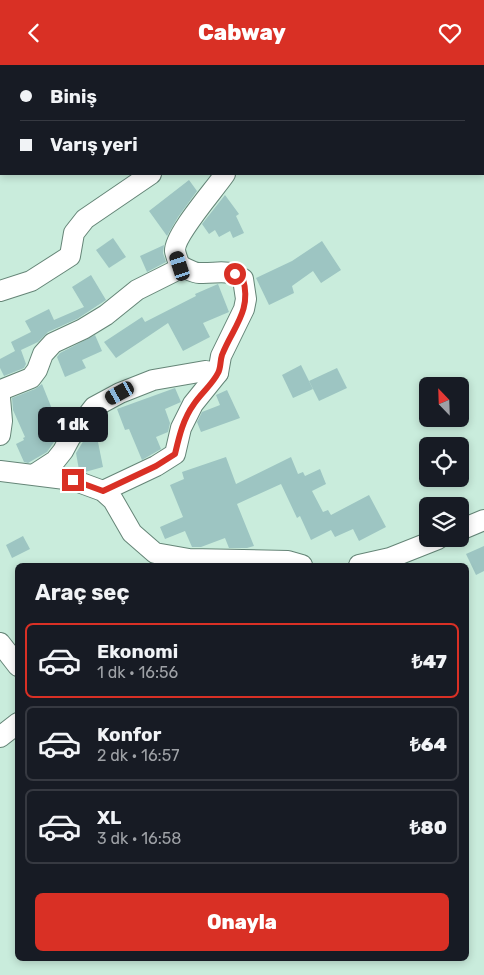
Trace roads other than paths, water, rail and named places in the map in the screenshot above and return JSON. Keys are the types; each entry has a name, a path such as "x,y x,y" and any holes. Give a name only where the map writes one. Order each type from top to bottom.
{"street":[{"path":"0,291 31,281 70,256 74,233 85,219 150,175"},
{"path":"103,491 156,466 175,454 181,428 193,404 218,373 221,356 244,309 246,299 243,279 235,274 220,271 197,273 180,266 175,251 177,241 198,209 214,191 224,175"},
{"path":"0,435 2,421 1,390 31,378 37,370 43,354 53,343 83,329 106,315 137,290 173,272 180,266"},
{"path":"35,474 55,461 81,422 94,407 120,393 152,381 205,371 218,373"},
{"path":"0,471 73,480 103,491 114,500 132,533 155,553 188,559 288,561 295,563"},
{"path":"469,526 484,520"},
{"path":"369,563 390,558 419,547"},
{"path":"0,643 15,662"},
{"path":"0,737 15,725"}]}
